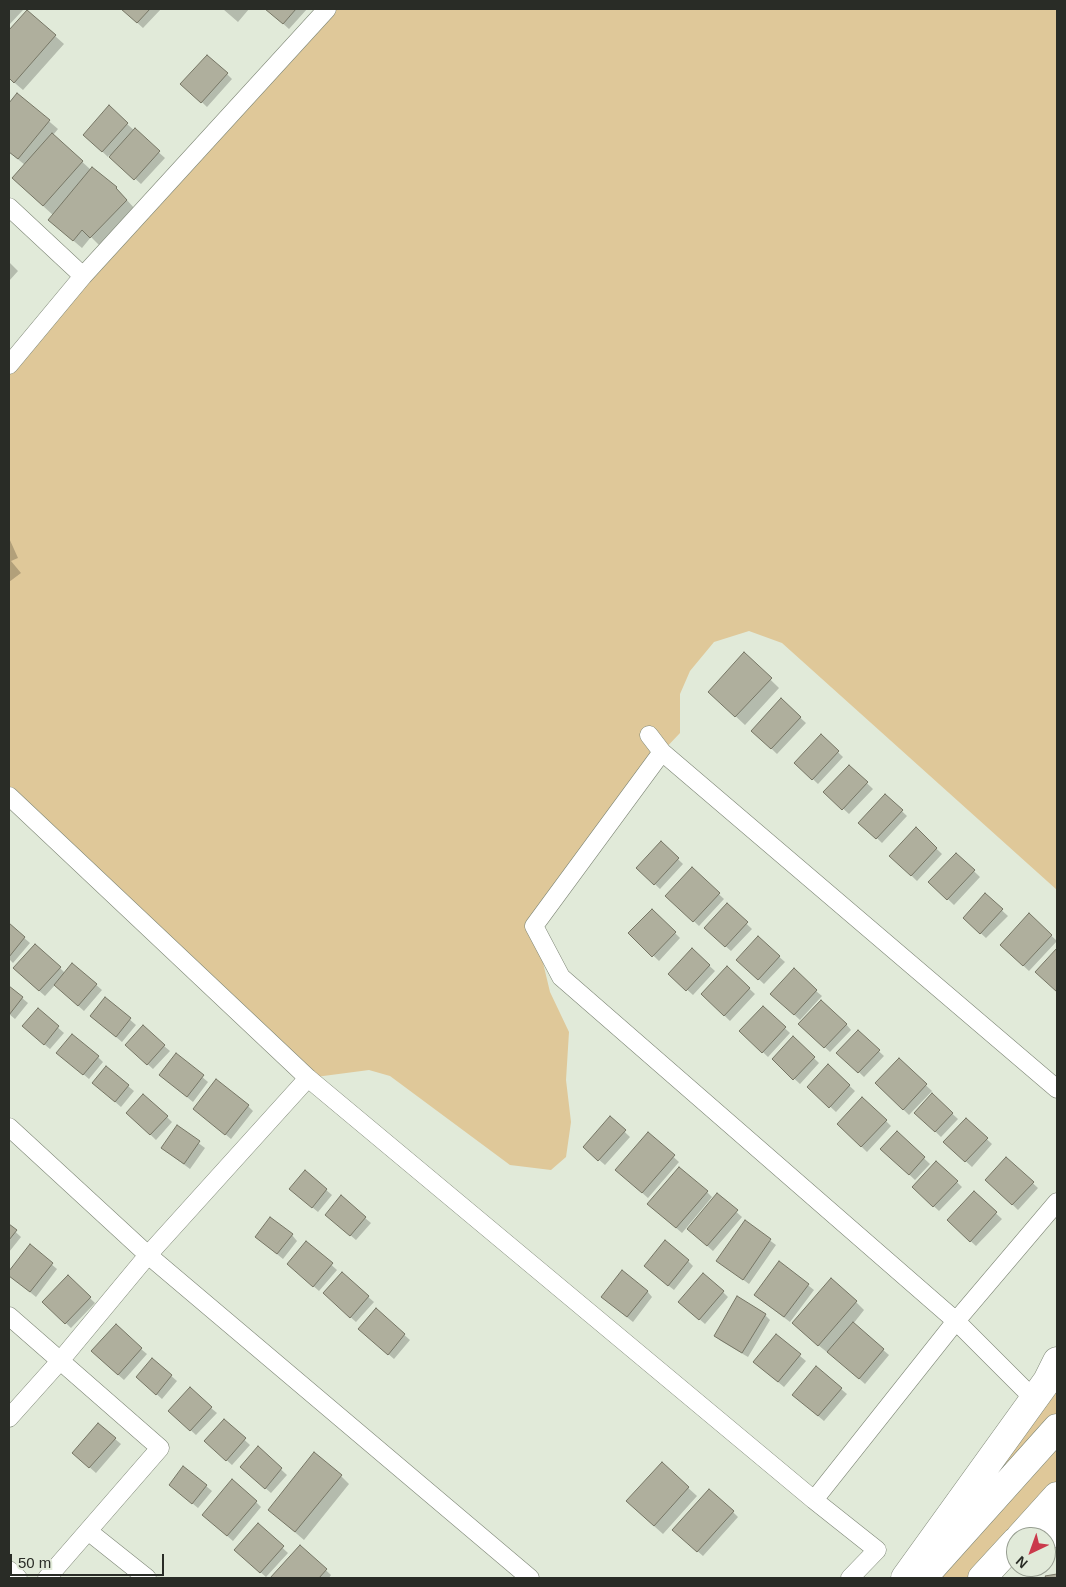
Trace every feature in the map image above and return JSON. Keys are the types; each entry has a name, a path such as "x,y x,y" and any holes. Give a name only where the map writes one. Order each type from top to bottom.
{"main road":[{"path":"905,1578 1047,1381 1057,1361"},
{"path":"922,1578 1057,1428"},
{"path":"1029,1527 1057,1496"},
{"path":"982,1578 1006,1552"},
{"path":"992,1578 1006,1568"}],"street":[{"path":"9,365 83,276 327,9"},
{"path":"9,207 83,276"},
{"path":"649,735 662,752 1057,1089"},
{"path":"662,752 534,926 561,977 956,1321 1034,1399"},
{"path":"9,796 308,1078 814,1500 877,1550 850,1578"},
{"path":"9,1418 148,1255 308,1078"},
{"path":"9,1128 148,1255 530,1578"},
{"path":"814,1500 956,1321 1057,1202"},
{"path":"9,1316 160,1448 47,1578"},
{"path":"88,1531 147,1578"},
{"path":"9,1570 18,1578"}],"shaded area":[{"path":"327,9 1057,9 1057,890 782,643 749,631 714,642 690,671 680,694 680,733 662,752 534,925 550,992 569,1032 566,1080 571,1122 566,1157 551,1170 510,1165 390,1076 369,1070 308,1078 9,796 9,365"},
{"path":"1057,1361 1057,1529 1056,1527 1006,1527 1006,1554 992,1578 905,1578"}],"building":[{"path":"121,9 150,9 137,23"},
{"path":"265,9 296,9 283,24"},
{"path":"27,10 56,35 14,83 9,78 9,30"},
{"path":"207,55 228,73 201,103 180,84"},
{"path":"17,93 50,120 18,159 9,152 9,103"},
{"path":"109,105 128,123 102,152 83,135"},
{"path":"135,128 160,151 134,180 109,157"},
{"path":"52,133 83,161 43,206 12,178"},
{"path":"92,167 117,187 127,200 90,238 82,230 73,241 48,220"},
{"path":"744,652 772,678 735,717 708,692"},
{"path":"781,698 801,717 771,749 751,731"},
{"path":"821,734 839,751 812,780 794,763"},
{"path":"849,765 868,782 842,810 823,792"},
{"path":"885,794 903,810 876,839 858,823"},
{"path":"916,827 937,848 911,876 889,856"},
{"path":"661,841 679,858 654,885 636,868"},
{"path":"956,853 975,870 947,900 928,882"},
{"path":"692,867 720,893 693,922 665,896"},
{"path":"985,893 1003,909 980,934 963,918"},
{"path":"727,903 748,922 725,947 704,928"},
{"path":"652,909 676,932 652,957 628,933"},
{"path":"1029,913 1052,935 1023,966 1000,945"},
{"path":"9,923 25,937 9,957"},
{"path":"758,936 780,956 758,980 736,960"},
{"path":"35,944 61,967 39,991 13,968"},
{"path":"692,948 710,965 686,991 668,974"},
{"path":"1057,948 1057,992 1035,972"},
{"path":"72,963 97,984 78,1006 54,985"},
{"path":"727,966 750,988 724,1016 701,994"},
{"path":"794,968 817,990 794,1015 770,994"},
{"path":"9,986 23,997 9,1015"},
{"path":"105,997 131,1018 116,1037 90,1016"},
{"path":"821,1000 847,1024 824,1048 798,1024"},
{"path":"763,1006 786,1027 762,1053 739,1031"},
{"path":"38,1008 59,1026 44,1045 22,1026"},
{"path":"143,1025 165,1045 147,1065 125,1045"},
{"path":"858,1030 880,1050 858,1073 836,1053"},
{"path":"72,1034 99,1056 83,1075 56,1053"},
{"path":"793,1036 815,1057 793,1080 772,1059"},
{"path":"176,1053 204,1075 187,1097 159,1075"},
{"path":"899,1058 927,1084 903,1110 875,1083"},
{"path":"828,1064 850,1085 829,1108 807,1087"},
{"path":"106,1066 129,1085 115,1102 92,1083"},
{"path":"216,1079 249,1105 225,1135 193,1109"},
{"path":"932,1093 953,1113 935,1132 914,1113"},
{"path":"143,1094 168,1116 150,1135 126,1113"},
{"path":"862,1097 887,1120 861,1147 837,1124"},
{"path":"610,1116 626,1130 598,1161 583,1147"},
{"path":"966,1118 988,1138 965,1162 943,1142"},
{"path":"177,1125 200,1141 184,1164 161,1148"},
{"path":"897,1131 925,1157 909,1175 880,1149"},
{"path":"648,1132 675,1155 642,1193 615,1170"},
{"path":"1006,1157 1034,1182 1012,1205 985,1180"},
{"path":"936,1161 958,1181 933,1207 912,1187"},
{"path":"679,1167 708,1191 676,1228 647,1204"},
{"path":"305,1170 327,1189 312,1208 289,1189"},
{"path":"974,1191 997,1212 970,1242 947,1220"},
{"path":"717,1193 738,1210 707,1246 687,1229"},
{"path":"341,1195 366,1217 350,1236 325,1215"},
{"path":"270,1217 293,1234 277,1254 255,1237"},
{"path":"745,1220 771,1239 743,1280 716,1261"},
{"path":"9,1224 17,1230 9,1240"},
{"path":"665,1240 689,1260 668,1286 644,1266"},
{"path":"306,1241 333,1263 313,1287 287,1264"},
{"path":"30,1244 53,1263 30,1292 9,1276 9,1271"},
{"path":"779,1261 809,1284 784,1317 754,1295"},
{"path":"622,1270 648,1291 627,1317 601,1297"},
{"path":"342,1272 369,1296 350,1318 323,1293"},
{"path":"703,1273 724,1291 699,1320 678,1302"},
{"path":"68,1275 91,1297 65,1324 42,1302"},
{"path":"831,1278 857,1301 818,1346 792,1323"},
{"path":"737,1296 766,1314 742,1353 714,1336"},
{"path":"376,1308 405,1334 388,1355 358,1329"},
{"path":"853,1322 884,1349 859,1379 827,1352"},
{"path":"116,1324 142,1348 118,1375 91,1351"},
{"path":"776,1334 801,1354 778,1382 753,1362"},
{"path":"152,1358 172,1375 156,1395 136,1377"},
{"path":"816,1366 842,1388 818,1416 792,1395"},
{"path":"190,1387 212,1407 190,1431 168,1411"},
{"path":"224,1419 246,1438 226,1461 204,1441"},
{"path":"98,1423 116,1438 89,1468 72,1453"},
{"path":"258,1446 282,1468 265,1489 240,1467"},
{"path":"314,1452 342,1475 295,1532 268,1510"},
{"path":"662,1462 689,1487 654,1526 626,1501"},
{"path":"183,1466 207,1485 192,1504 169,1485"},
{"path":"232,1479 257,1501 227,1536 202,1515"},
{"path":"709,1489 734,1511 697,1552 672,1530"},
{"path":"258,1523 284,1546 260,1573 234,1550"},
{"path":"300,1545 327,1569 319,1578 270,1578"}]}
